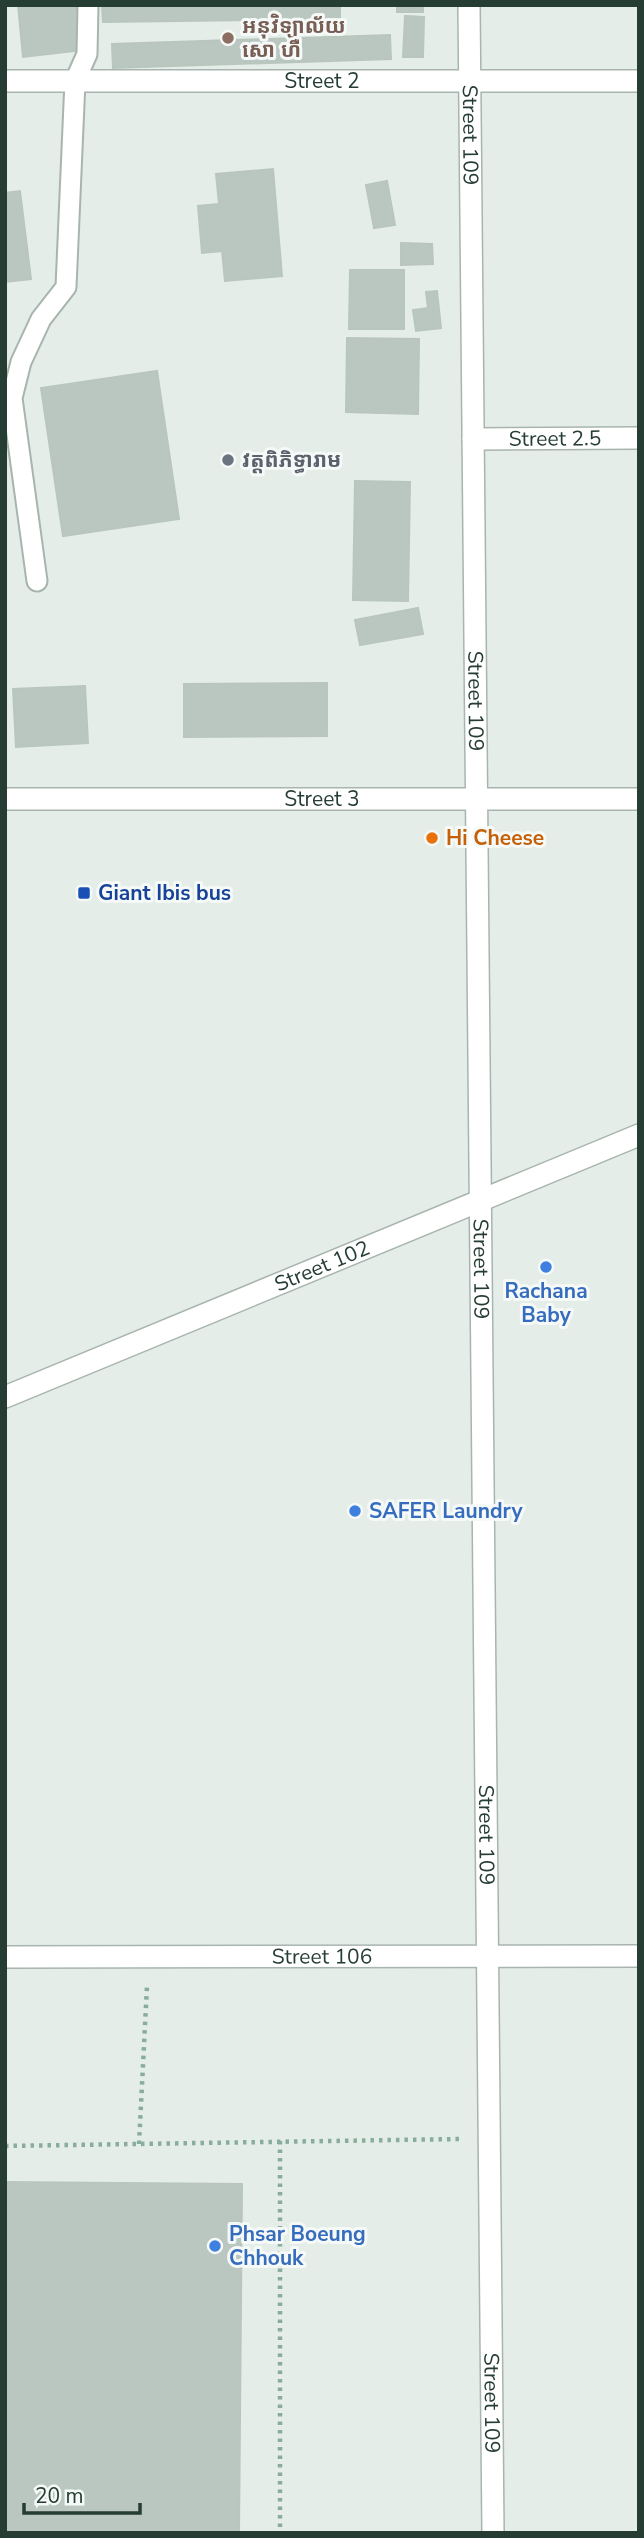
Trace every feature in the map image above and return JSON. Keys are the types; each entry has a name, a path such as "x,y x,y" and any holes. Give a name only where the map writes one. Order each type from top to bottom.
{"street":[{"name":"Street 109","path":"469,5 493,2533"},
{"name":"Street 2","path":"5,80 639,81"},
{"name":"Street 2.5","path":"473,439 639,438"},
{"name":"Street 3","path":"5,799 639,799"},
{"name":"Street 102","path":"5,1398 639,1136"},
{"name":"Street 106","path":"5,1957 639,1956"}],"lane":[{"path":"37,581 12,398 21,362 41,319 66,287 75,81 87,54 88,5"}],"path":[{"path":"139,2144 148,1958"},
{"path":"5,2146 489,2139"},
{"path":"280,2141 280,2533"}],"building":[{"path":"18,5 77,5 82,50 23,57"},
{"path":"102,5 340,5 340,19 103,22"},
{"path":"397,5 423,5 423,12 397,12"},
{"path":"405,16 424,17 423,57 403,57"},
{"path":"390,35 391,59 113,68 112,44"},
{"path":"273,169 282,276 225,281 222,251 202,253 198,206 219,204 216,174"},
{"path":"387,181 395,225 374,228 366,185"},
{"path":"20,191 31,279 5,282 5,193"},
{"path":"401,243 432,244 433,264 401,265"},
{"path":"350,270 404,270 404,329 349,329"},
{"path":"437,291 441,328 416,331 413,310 428,308 426,292"},
{"path":"347,338 419,339 418,414 346,412"},
{"path":"157,371 179,519 63,536 41,388"},
{"path":"355,481 410,482 408,601 353,600"},
{"path":"418,608 423,634 360,645 355,620"},
{"path":"327,683 327,736 184,737 184,684"},
{"path":"85,686 88,743 16,747 13,689"},
{"path":"5,2182 242,2184 239,2533 5,2533"}],"place":[{"name":"អនុវិទ្យាល័យ សោ ហឺ","path":"228,38"},
{"name":"វត្តពិភិទ្ធារាម","path":"228,460"},
{"name":"Hi Cheese","path":"432,838"},
{"name":"Giant Ibis bus","path":"84,893"},
{"name":"Rachana Baby","path":"546,1267"},
{"name":"SAFER Laundry","path":"355,1511"},
{"name":"Phsar Boeung Chhouk","path":"215,2246"}]}
